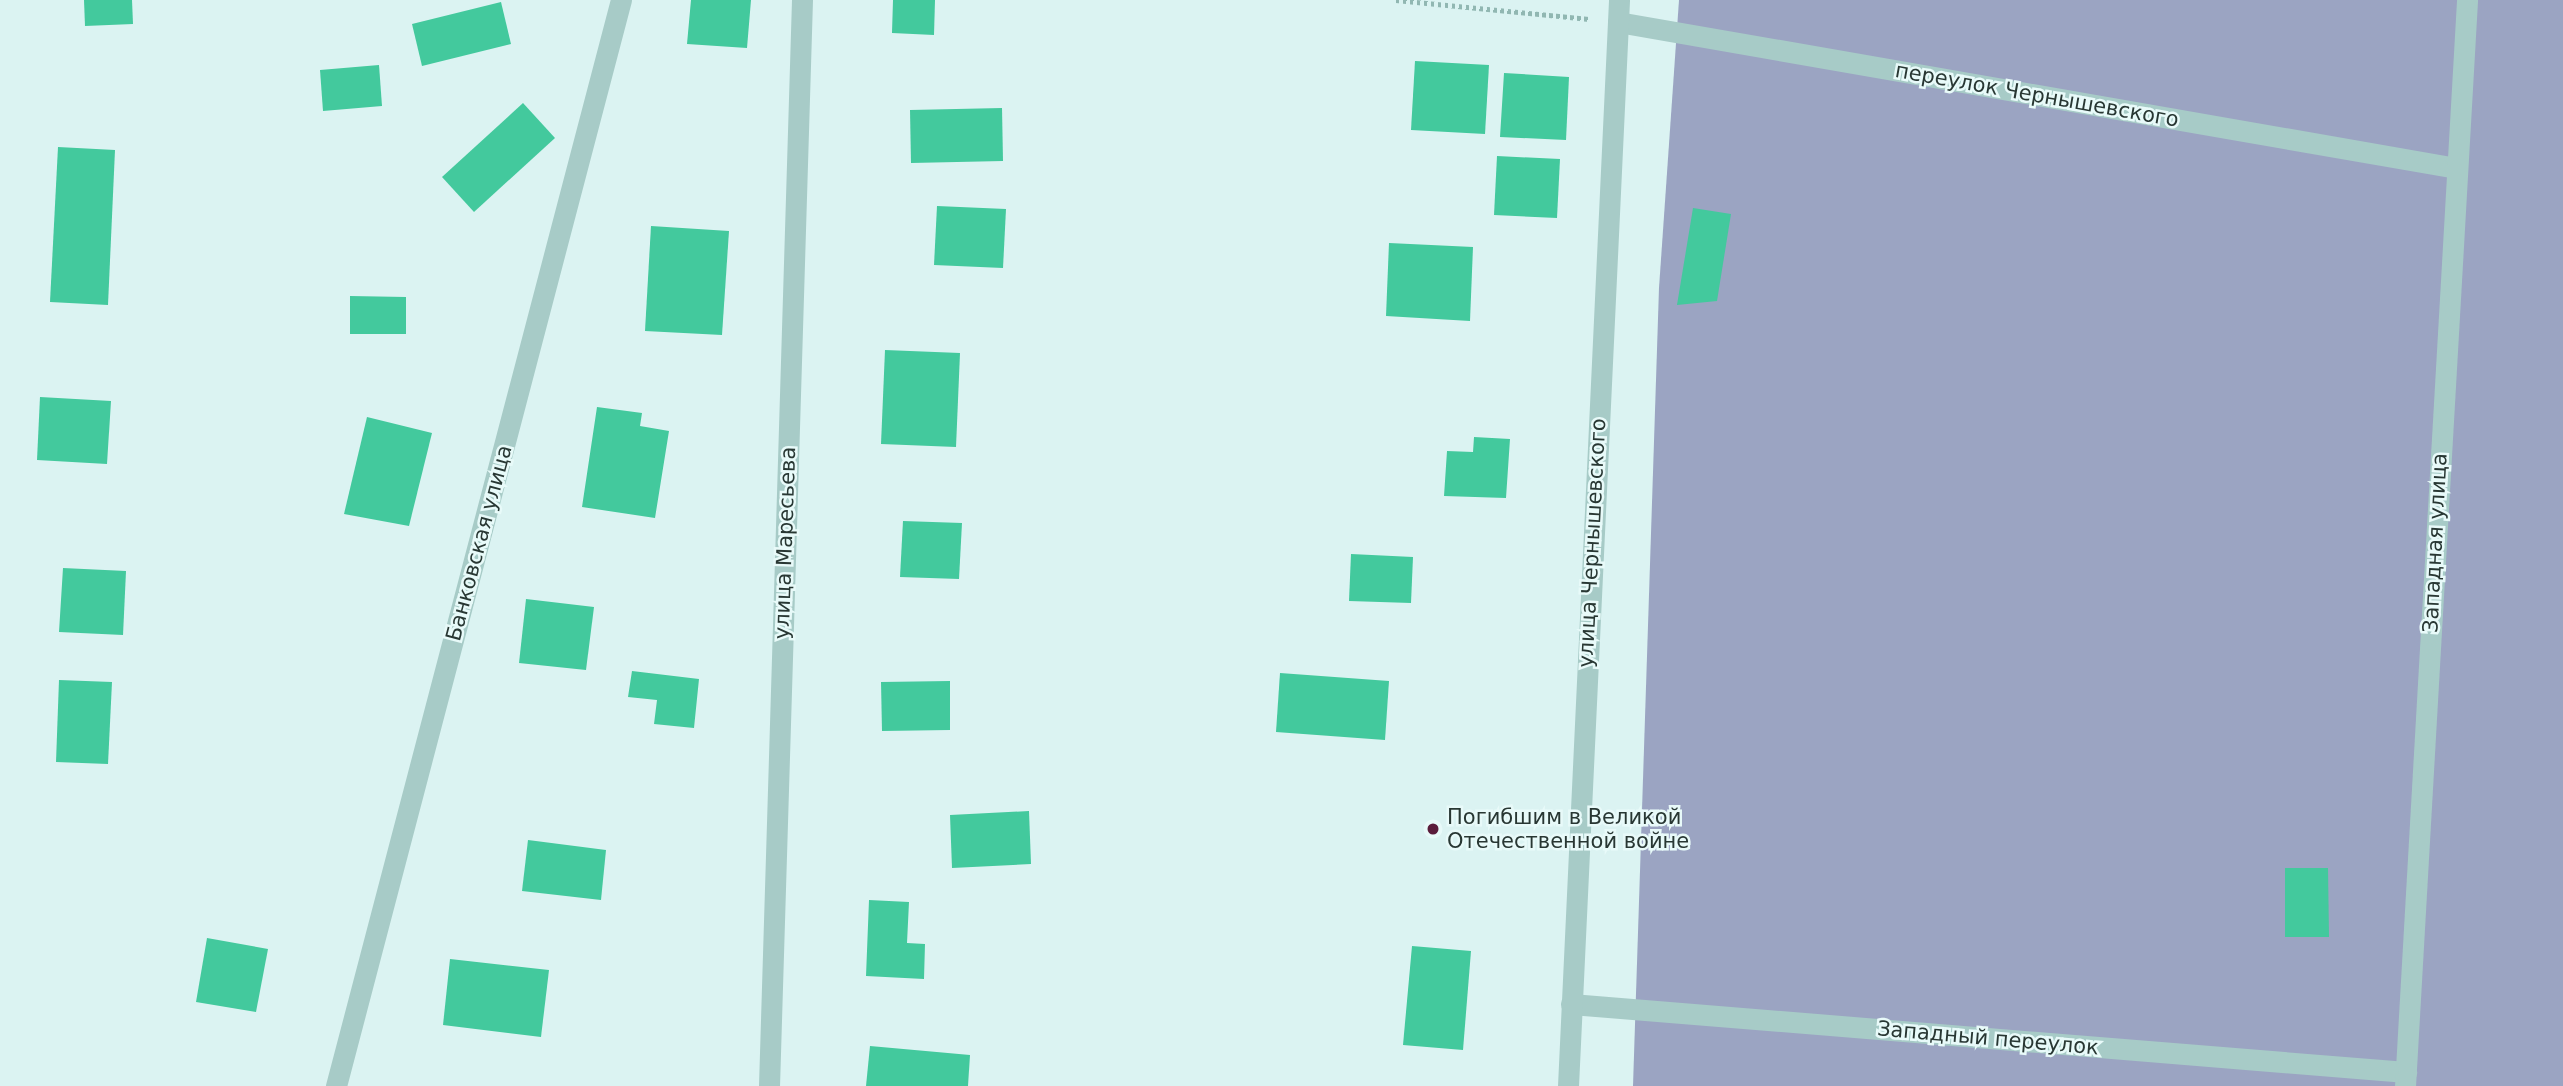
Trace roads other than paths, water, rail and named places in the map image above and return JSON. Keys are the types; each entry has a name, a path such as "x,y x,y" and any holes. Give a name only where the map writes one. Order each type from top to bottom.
{"street":[{"name":"Банковская улица","path":"337,1086 621,0"},
{"name":"улица Маресьева","path":"769,1086 802,0"},
{"name":"улица Чернышевского","path":"1568,1086 1619,0"},
{"name":"Западная улица","path":"2405,1079 2467,0"},
{"name":"переулок Чернышевского","path":"1618,22 2456,169"},
{"name":"Западный переулок","path":"1571,1004 2405,1079"}],"place":[{"name":"Погибшим в Великой Отечественной войне","path":"1433,829"}]}
